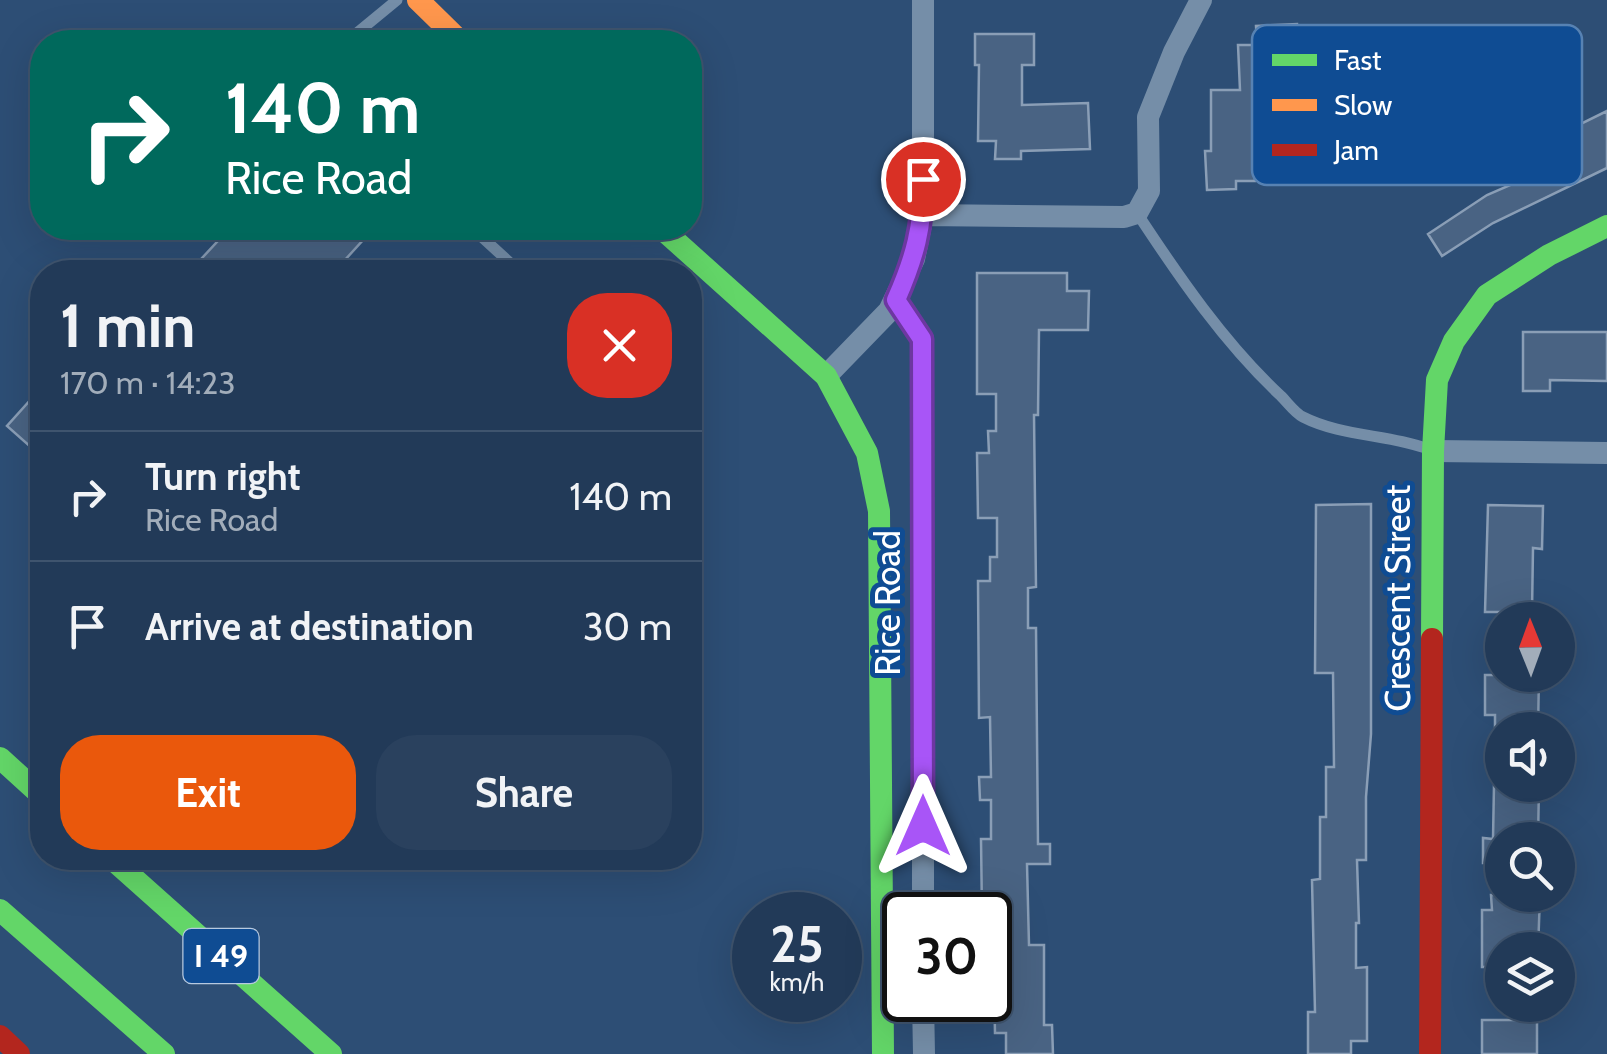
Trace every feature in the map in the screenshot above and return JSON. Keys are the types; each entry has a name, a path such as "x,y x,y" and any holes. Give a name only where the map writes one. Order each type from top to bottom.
{"main road":[{"path":"418,0 449,30"},
{"name":"Crescent Street","path":"1430,1054 1433,451 1438,380 1454,341 1487,295 1549,255 1607,226"},
{"path":"674,240 697,260"},
{"path":"702,265 826,376 867,453 880,511 882,1054"},
{"path":"0,758 30,785"},
{"name":"I 49","path":"124,870 331,1054"},
{"path":"0,910 164,1054"},
{"path":"0,1036 20,1054"}],"street":[{"path":"826,376 890,311 914,260 923,215 923,0"},
{"path":"923,215 1137,214 1150,191 1148,118 1174,52 1201,0"},
{"name":"Rice Road","path":"896,300 922,339 923,892"},
{"path":"1433,451 1607,453"},
{"path":"924,1022 924,1054"}],"lane":[{"path":"361,30 397,0"},
{"path":"1137,214 1240,353 1302,416 1355,432 1408,441 1433,451"},
{"path":"485,240 507,260"}],"building":[{"path":"975,34 1034,34 1034,65 1022,65 1022,105 1088,103 1090,149 1021,151 1021,159 995,159 996,141 978,141 979,65 975,65"},
{"path":"1238,45 1252,45 1252,181 1236,181 1236,189 1207,190 1205,151 1211,151 1211,90 1240,90"},
{"path":"1607,111 1607,168 1582,180 1582,123"},
{"path":"1510,185 1572,185 1493,223 1442,256 1428,234 1487,195"},
{"path":"219,240 363,240 345,260 200,260"},
{"path":"977,273 1067,273 1067,291 1089,291 1088,330 1039,330 1038,415 1034,415 1036,587 1028,588 1028,628 1036,628 1038,844 1050,844 1050,864 1027,864 1029,945 1044,945 1044,1025 1052,1025 1053,1054 1006,1054 1006,1033 995,1033 995,1022 1012,1022 1012,892 982,892 981,839 991,839 991,800 980,800 979,777 991,777 990,717 979,718 978,581 990,581 990,557 997,557 997,518 978,518 977,453 989,453 988,431 996,431 996,394 977,394"},
{"path":"1523,332 1607,332 1607,381 1550,380 1550,391 1523,391"},
{"path":"30,400 30,446 7,426"},
{"path":"1371,504 1371,734 1366,860 1357,860 1356,923 1356,968 1367,967 1367,1041 1351,1041 1351,1054 1308,1054 1308,1012 1315,1012 1312,880 1320,879 1320,817 1326,817 1326,767 1334,767 1333,673 1315,673 1316,505"},
{"path":"1488,505 1543,506 1542,549 1533,548 1532,602 1485,602"},
{"path":"1485,692 1539,692 1538,712 1485,712"},
{"path":"1494,802 1539,802 1538,822 1493,822"},
{"path":"1482,910 1539,912 1539,932 1485,932 1482,967"},
{"path":"1482,1020 1537,1022 1537,1054 1482,1054"}],"traffic: fast":[{"path":"1432,639 1437,380 1454,341 1487,295 1549,255 1607,226"},
{"path":"674,240 697,260"},
{"path":"702,265 826,376 867,453 879,511 883,1054"},
{"path":"0,758 30,785"},
{"path":"124,870 331,1054"},
{"path":"0,910 164,1054"}],"traffic: slow":[{"path":"418,0 449,30"}],"traffic: jam":[{"path":"1430,1054 1432,639"},
{"path":"0,1036 19,1054"}],"route":[{"path":"923,179 923,215 914,260 896,300 922,339 923,826"}]}
